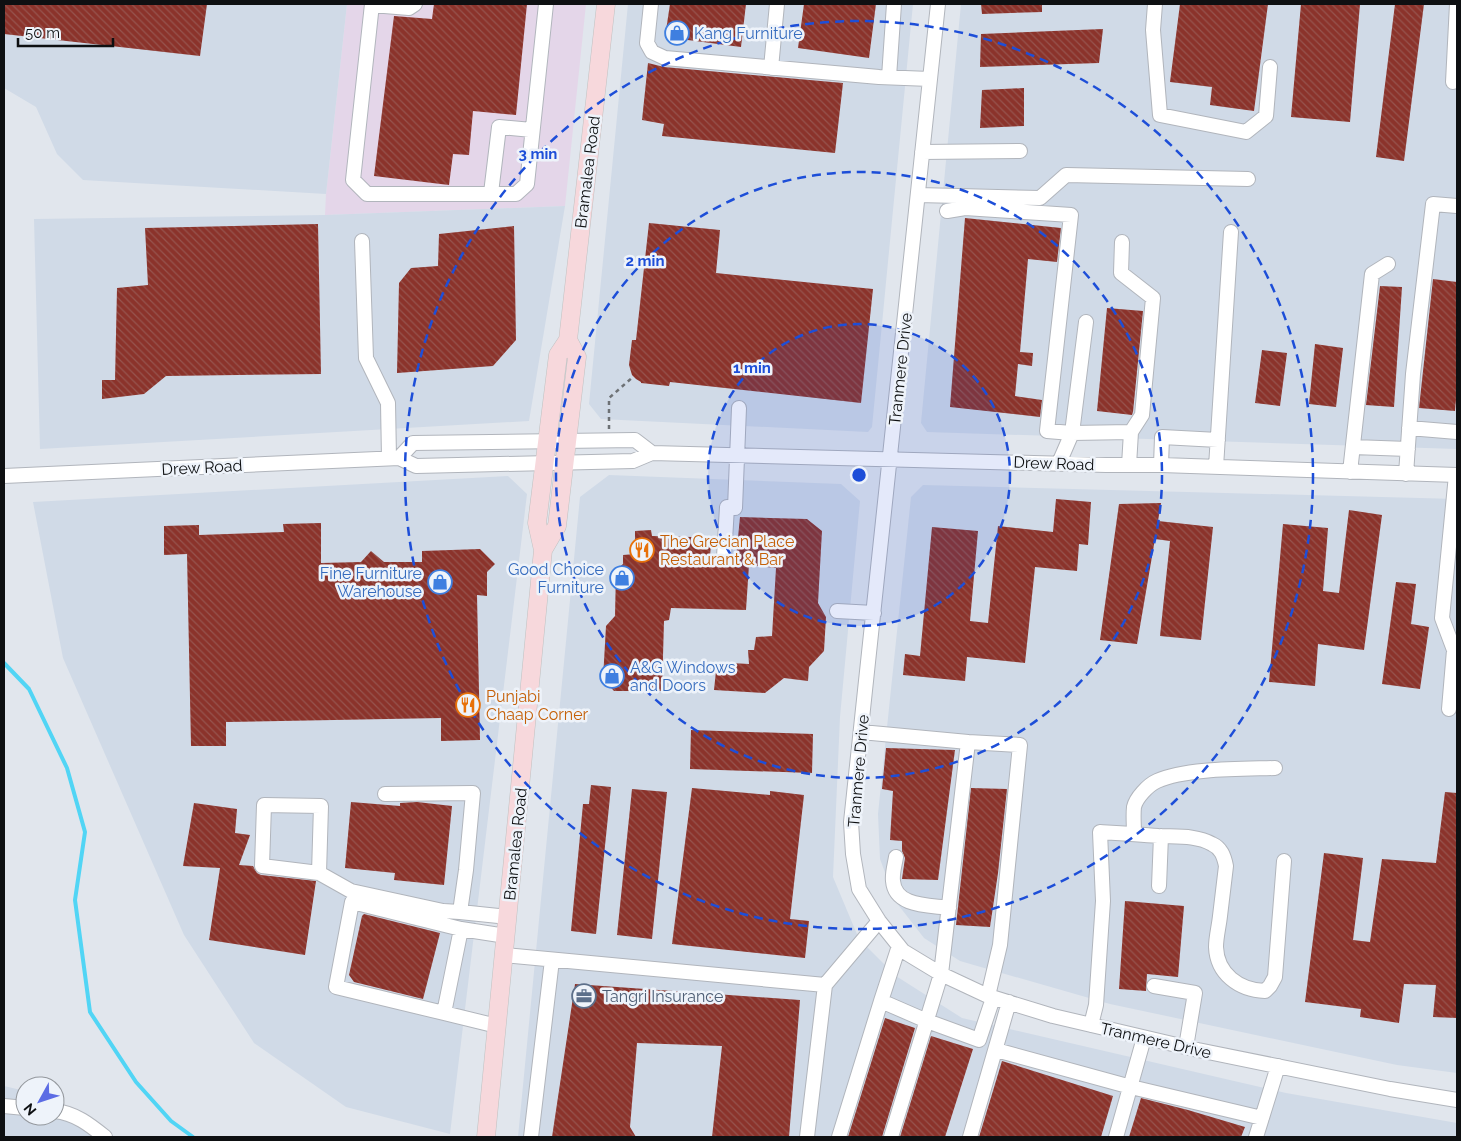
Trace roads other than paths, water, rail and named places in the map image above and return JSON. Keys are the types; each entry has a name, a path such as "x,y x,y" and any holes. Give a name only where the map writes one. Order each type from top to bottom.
{"main road":[{"name":"Bramalea Road","path":"486,1137 544,550 537,523 558,355 568,340 606,4"},
{"name":"Bramalea Road","path":"544,550 557,526 565,462 577,356 568,340"}],"street":[{"path":"416,4 410,8 372,4 353,180 367,194 516,194 527,184 546,4"},
{"path":"651,4 647,43 652,52 665,58 771,68 930,79"},
{"path":"771,68 777,4"},
{"path":"889,77 894,4"},
{"name":"Tranmere Drive","path":"938,4 851,822 853,854 859,888 879,921 903,951 941,974 990,997 1053,1016 1144,1038 1390,1089 1457,1100"},
{"path":"1156,4 1153,30 1160,115 1246,132 1266,116 1270,67"},
{"path":"1454,82 1457,4"},
{"path":"491,193 499,127 532,130"},
{"path":"922,152 1020,151"},
{"path":"918,195 1040,198 1066,175 1248,179"},
{"path":"1406,474 1413,374 1434,204 1457,206"},
{"path":"947,211 965,208 1071,215 1047,431 1072,433 1131,432"},
{"path":"1216,467 1231,232"},
{"path":"362,241 366,358 388,403 394,458"},
{"path":"1122,242 1121,273 1153,298 1142,415 1131,432 1129,465"},
{"path":"1350,472 1372,274 1388,264"},
{"path":"1059,463 1072,433 1086,322"},
{"path":"724,557 737,455 740,408"},
{"path":"1409,428 1457,432"},
{"path":"1161,465 1162,437 1218,440"},
{"path":"394,458 413,443 635,440 652,453"},
{"path":"1353,448 1408,449"},
{"name":"Drew Road","path":"4,476 394,458 416,466 634,461 652,453 1161,465 1457,475"},
{"path":"1449,709 1454,650 1442,618 1457,475"},
{"path":"837,611 874,613"},
{"path":"861,732 1020,745 1000,945 980,1040 927,1021 881,1001"},
{"path":"891,1137 941,974 968,742"},
{"path":"1134,834 1134,806 1140,795 1154,782 1168,777 1208,771 1275,768"},
{"path":"385,794 473,793 460,912"},
{"path":"319,873 321,806 264,805 262,866 319,873 351,891 443,911 508,917"},
{"path":"1091,1025 1096,1005 1103,901 1100,832 1201,840 1213,844 1224,856 1226,866 1216,946 1218,961 1223,971 1233,981 1244,988 1256,990 1265,990 1276,977 1284,861"},
{"path":"1159,886 1161,836"},
{"path":"896,857 893,881 898,895 907,901 949,908"},
{"path":"497,1026 336,987 352,902 460,928 506,936"},
{"path":"807,1137 826,985 879,921"},
{"path":"444,1013 460,928"},
{"path":"839,1137 899,946"},
{"path":"504,955 826,985"},
{"path":"532,1137 552,960"},
{"path":"1154,986 1196,994 1186,1047"},
{"path":"970,1137 1010,1002"},
{"path":"1116,1137 1144,1038"},
{"path":"996,1050 1262,1118"},
{"path":"1256,1137 1278,1066"},
{"path":"65,1112 86,1122 105,1137"}],"waterway":[{"path":"4,663 29,689 67,768 85,832 75,900 90,1012 136,1082 171,1121 193,1137"}],"place":[{"name":"Kang Furniture","path":"677,33"},
{"name":"The Grecian Place Restaurant & Bar","path":"642,550"},
{"name":"Good Choice Furniture","path":"622,578"},
{"name":"Fine Furniture Warehouse","path":"440,582"},
{"name":"A&G Windows and Doors","path":"612,676"},
{"name":"Punjabi Chaap Corner","path":"468,705"},
{"name":"Tangri Insurance","path":"584,996"}]}
